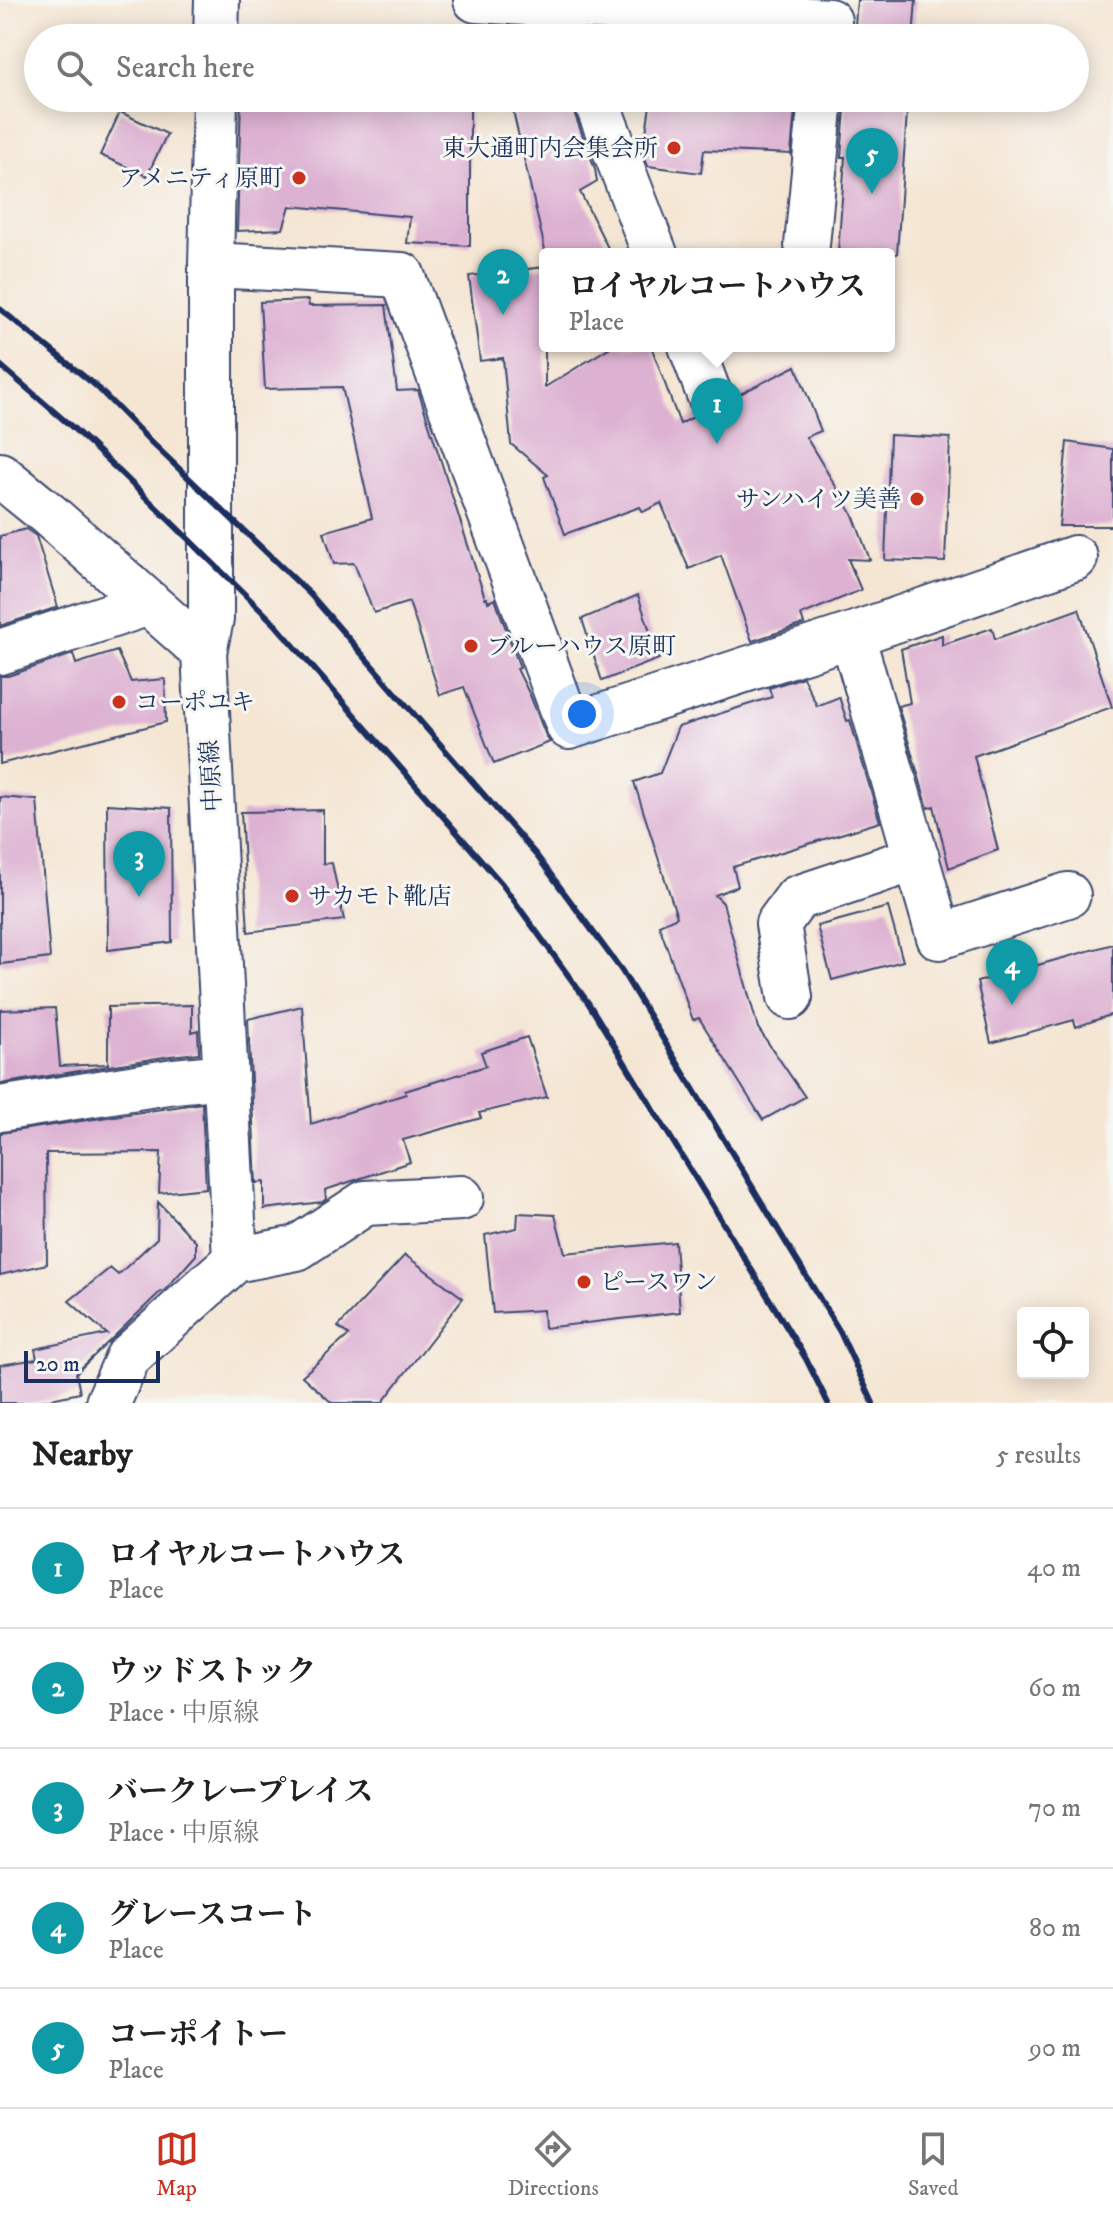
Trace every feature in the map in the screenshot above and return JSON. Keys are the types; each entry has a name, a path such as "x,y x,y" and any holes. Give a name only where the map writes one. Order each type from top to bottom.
{"street":[{"path":"216,24 217,0"},
{"path":"476,0 565,21 829,21 829,24"},
{"name":"中原線","path":"215,112 211,265 211,619 204,652 235,1260"},
{"path":"600,112 653,248"},
{"path":"807,245 820,112"},
{"path":"211,265 402,275 569,727 1075,558"},
{"path":"693,352 709,394"},
{"path":"0,475 204,652"},
{"path":"0,652 149,603"},
{"path":"852,635 939,937 1068,895"},
{"path":"790,997 778,924 797,898 917,858"},
{"path":"0,1109 174,1081 226,1076"},
{"path":"108,1403 128,1357 235,1260 297,1248 365,1203 461,1198"}],"building":[{"path":"857,0 916,0 914,24 855,24"},
{"path":"120,112 167,134 147,176 100,155"},
{"path":"241,112 470,112 470,246 407,243 410,217 290,206 283,229 237,231"},
{"path":"513,112 574,112 595,169 597,182 580,192 608,248 545,248"},
{"path":"649,112 795,112 791,154 704,150 701,173 648,166 643,154"},
{"path":"845,112 907,112 897,254 895,248 838,248 845,157 841,157"},
{"path":"539,268 539,352 545,352 545,387 602,352 653,352 680,424 697,415 706,419 718,417 729,409 734,397 796,366 821,431 806,437 853,515 870,560 848,559 861,590 801,615 804,624 752,641 721,555 689,569 661,503 643,512 640,507 565,534 544,477 548,475 511,444 503,358 480,361 469,276"},
{"path":"308,300 309,306 386,305 397,391 418,390 485,598 488,602 495,599 520,668 517,669 550,742 494,764 464,687 440,695 409,602 374,613 354,563 334,564 324,532 372,518 342,387 265,389 260,302"},
{"name":"サンハイツ美善","path":"890,435 950,438 945,562 885,560"},
{"path":"1067,442 1113,449 1113,526 1059,526"},
{"path":"26,529 36,536 58,607 0,626 0,536"},
{"path":"638,595 659,659 602,681 582,619"},
{"path":"1079,609 1112,707 974,756 998,850 949,868 934,806 928,808 898,706 910,703 901,649 942,635 942,645 992,628 995,639"},
{"path":"117,651 131,682 165,679 166,722 0,764 0,676 73,654 76,664"},
{"path":"803,677 817,706 839,697 847,721 850,720 880,822 733,867 738,886 715,895 723,903 758,1028 805,1097 763,1120 699,1018 693,1020 659,925 677,917 634,782 660,773 678,727 772,697 769,688"},
{"path":"0,797 37,800 50,958 0,964"},
{"path":"107,804 171,808 172,942 108,950"},
{"path":"323,810 323,864 332,863 344,920 248,932 241,812"},
{"path":"888,907 903,961 832,980 817,926"},
{"path":"1113,944 1113,1014 1076,1027 1074,1020 991,1043 977,982"},
{"path":"192,1005 192,1032 198,1030 199,1053 0,1084 0,1010 55,1008 60,1066 108,1064 108,1007"},
{"path":"302,1006 311,1124 486,1066 481,1052 527,1037 547,1097 479,1113 481,1118 403,1140 410,1162 325,1190 326,1199 322,1202 264,1209 264,1182 256,1183 248,1019"},
{"path":"202,1103 206,1188 159,1193 161,1152 46,1153 47,1264 0,1275 0,1133"},
{"path":"158,1202 196,1242 196,1255 165,1290 76,1373 80,1393 31,1403 0,1403 0,1365 37,1359 35,1349 107,1334 69,1301 110,1268 118,1275 157,1238"},
{"name":"ピースワン","path":"518,1213 555,1215 565,1253 675,1242 680,1312 544,1328 543,1310 493,1313 485,1235 517,1228"},
{"path":"405,1255 463,1298 382,1403 332,1403 302,1376 349,1335 338,1327"}],"railway":[{"path":"0,309 96,386 310,594 537,856 622,971 840,1332 873,1403"},
{"path":"0,365 119,471 274,623 502,884 589,1004 806,1359 828,1403"}],"place":[{"name":"東大通町内会集会所","path":"674,148"},
{"name":"アメニティ原町","path":"299,178"},
{"name":"コーポイトー","path":"872,194"},
{"name":"ウッドストック","path":"503,315"},
{"name":"ロイヤルコートハウス","path":"717,444"},
{"name":"サンハイツ美善","path":"917,499"},
{"name":"ブルーハウス原町","path":"471,646"},
{"name":"コーポユキ","path":"119,702"},
{"name":"サカモト靴店","path":"292,896"},
{"name":"バークレープレイス","path":"139,897"},
{"name":"グレースコート","path":"1012,1005"},
{"name":"ピースワン","path":"584,1282"}]}
